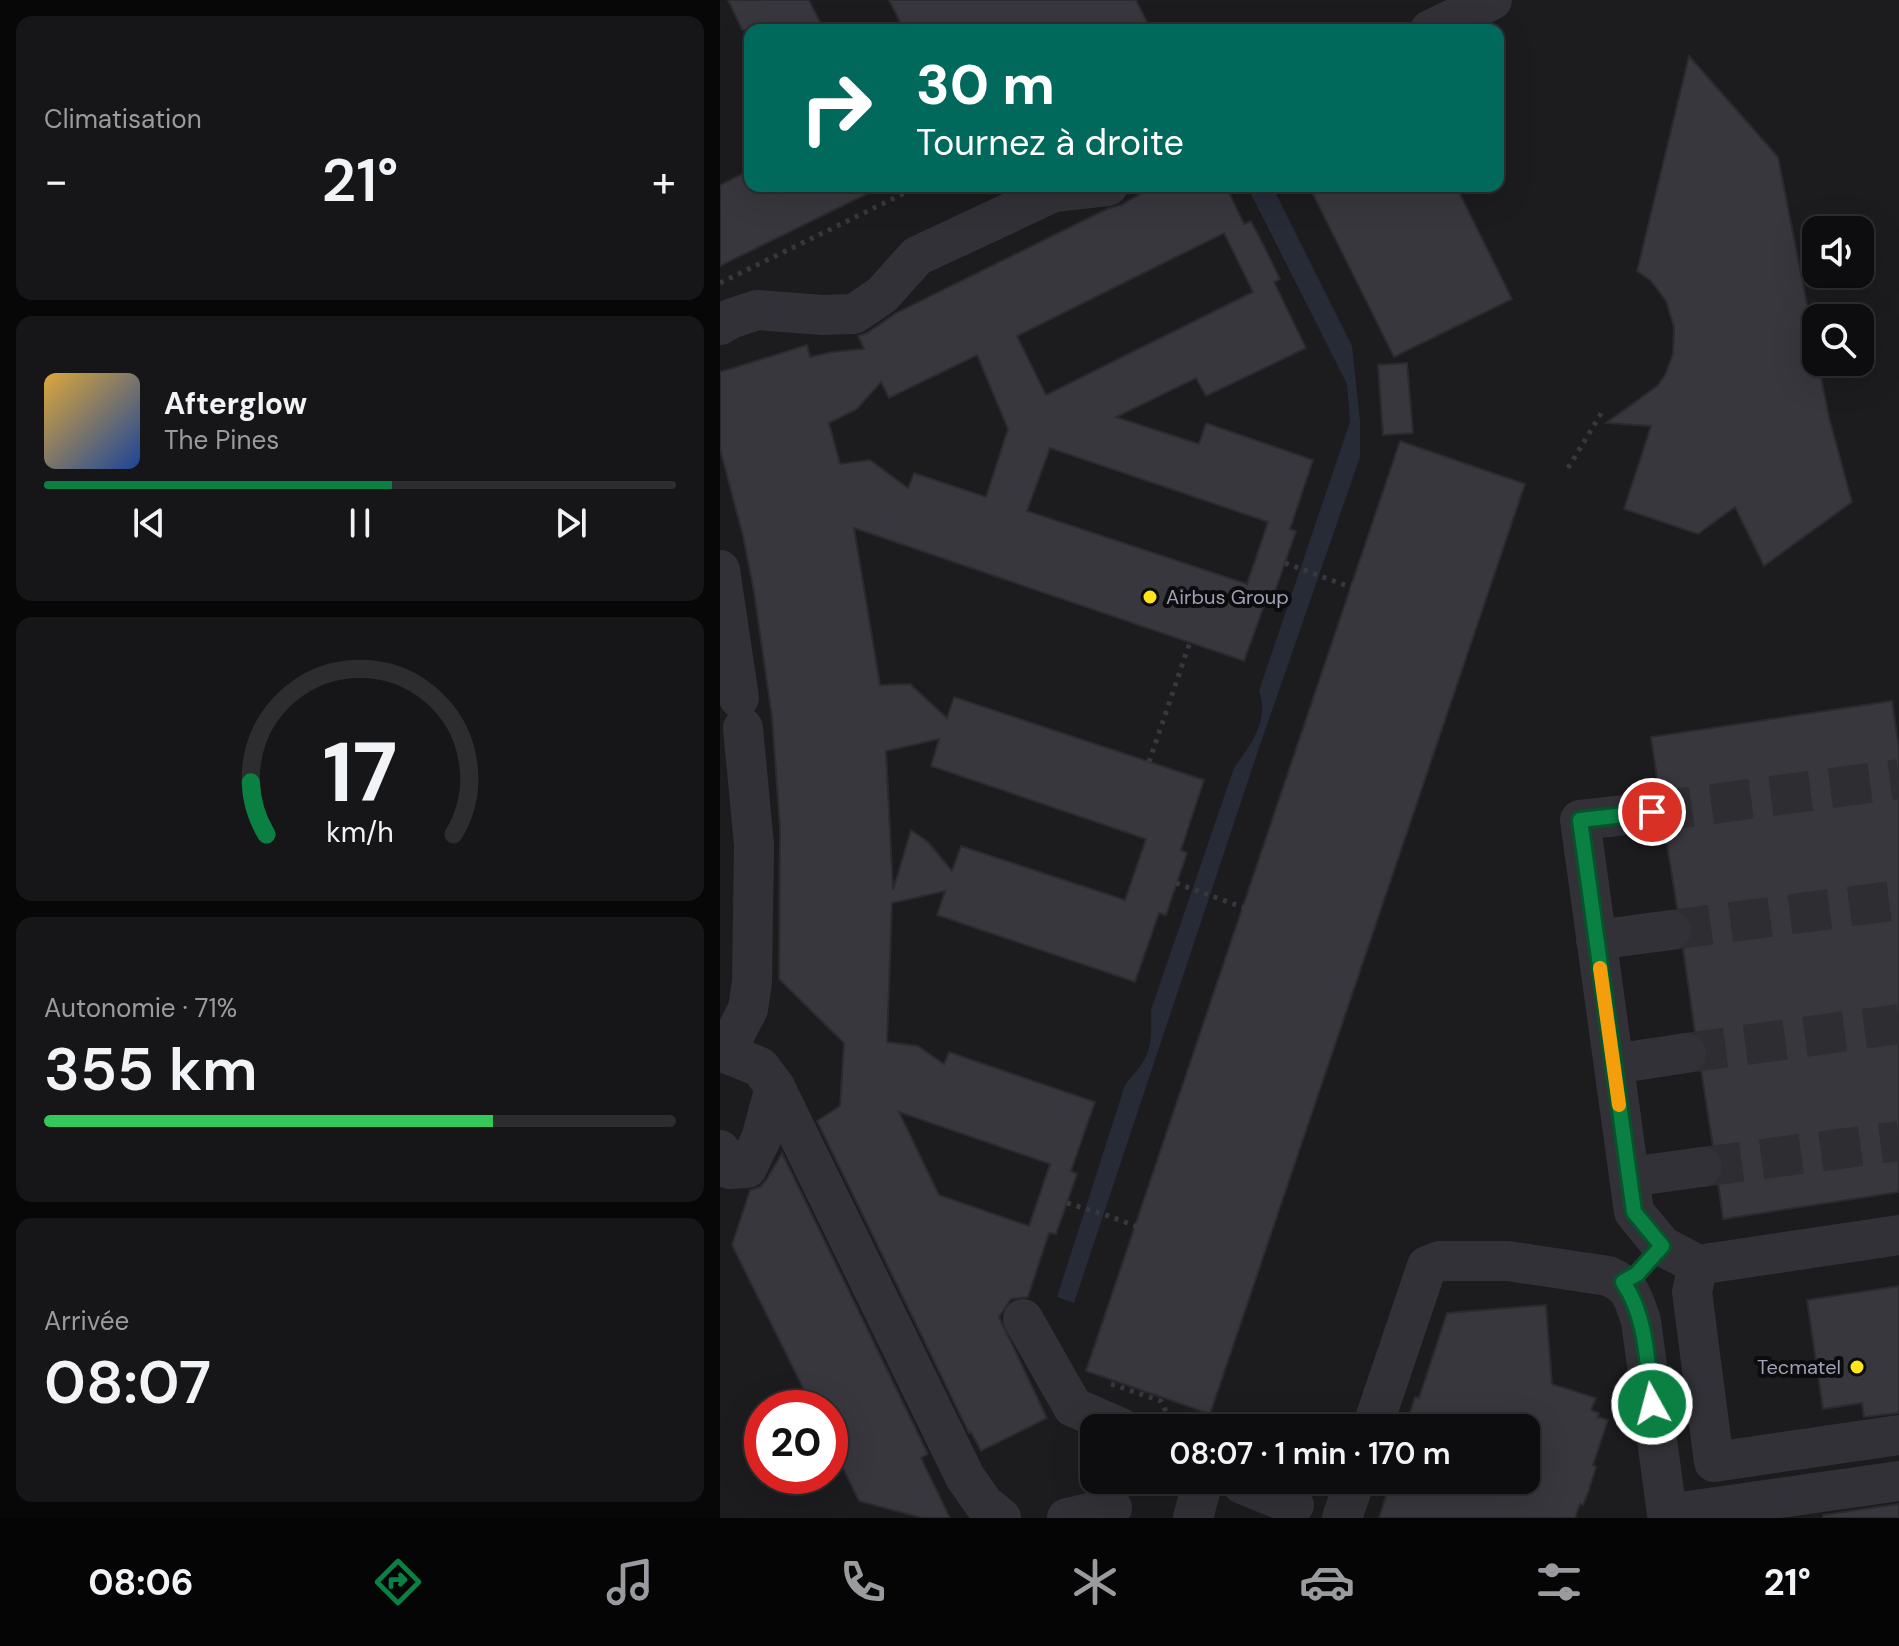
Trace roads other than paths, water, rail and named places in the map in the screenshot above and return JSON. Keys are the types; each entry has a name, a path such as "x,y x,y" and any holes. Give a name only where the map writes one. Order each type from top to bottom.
{"lane":[{"path":"1442,24 1492,0"},
{"path":"720,325 757,310 854,314 882,295 917,256 1054,192"},
{"path":"720,570 741,713 754,845 752,982 748,1009 734,1036 720,1051 760,1067 775,1087 965,1477 984,1504 1001,1518"},
{"path":"1652,812 1580,820 1634,1212 1662,1246 1698,1265 1899,1235"},
{"path":"1596,940 1671,930"},
{"path":"1614,1064 1686,1053"},
{"path":"720,1150 729,1169 747,1168 761,1139 775,1087"},
{"path":"1629,1177 1702,1167"},
{"path":"1623,1282 1637,1274 1662,1246"},
{"path":"1377,1414 1427,1266 1440,1261 1508,1261 1608,1276 1623,1282 1632,1295 1641,1321 1667,1514 1899,1481"},
{"path":"1698,1265 1692,1292 1714,1462 1899,1435"},
{"path":"1023,1319 1073,1407 1089,1414"},
{"path":"1267,1494 1294,1505"},
{"path":"1342,1518 1350,1494"},
{"path":"1067,1518 1112,1508"}],"tunnel":[{"path":"1652,812 1899,779"},
{"path":"1671,930 1899,900"},
{"path":"1686,1053 1899,1024"},
{"path":"1702,1167 1899,1141"}],"place":[{"name":"Airbus Group","path":"1150,597"},
{"name":"Tecmatel","path":"1857,1367"}]}
